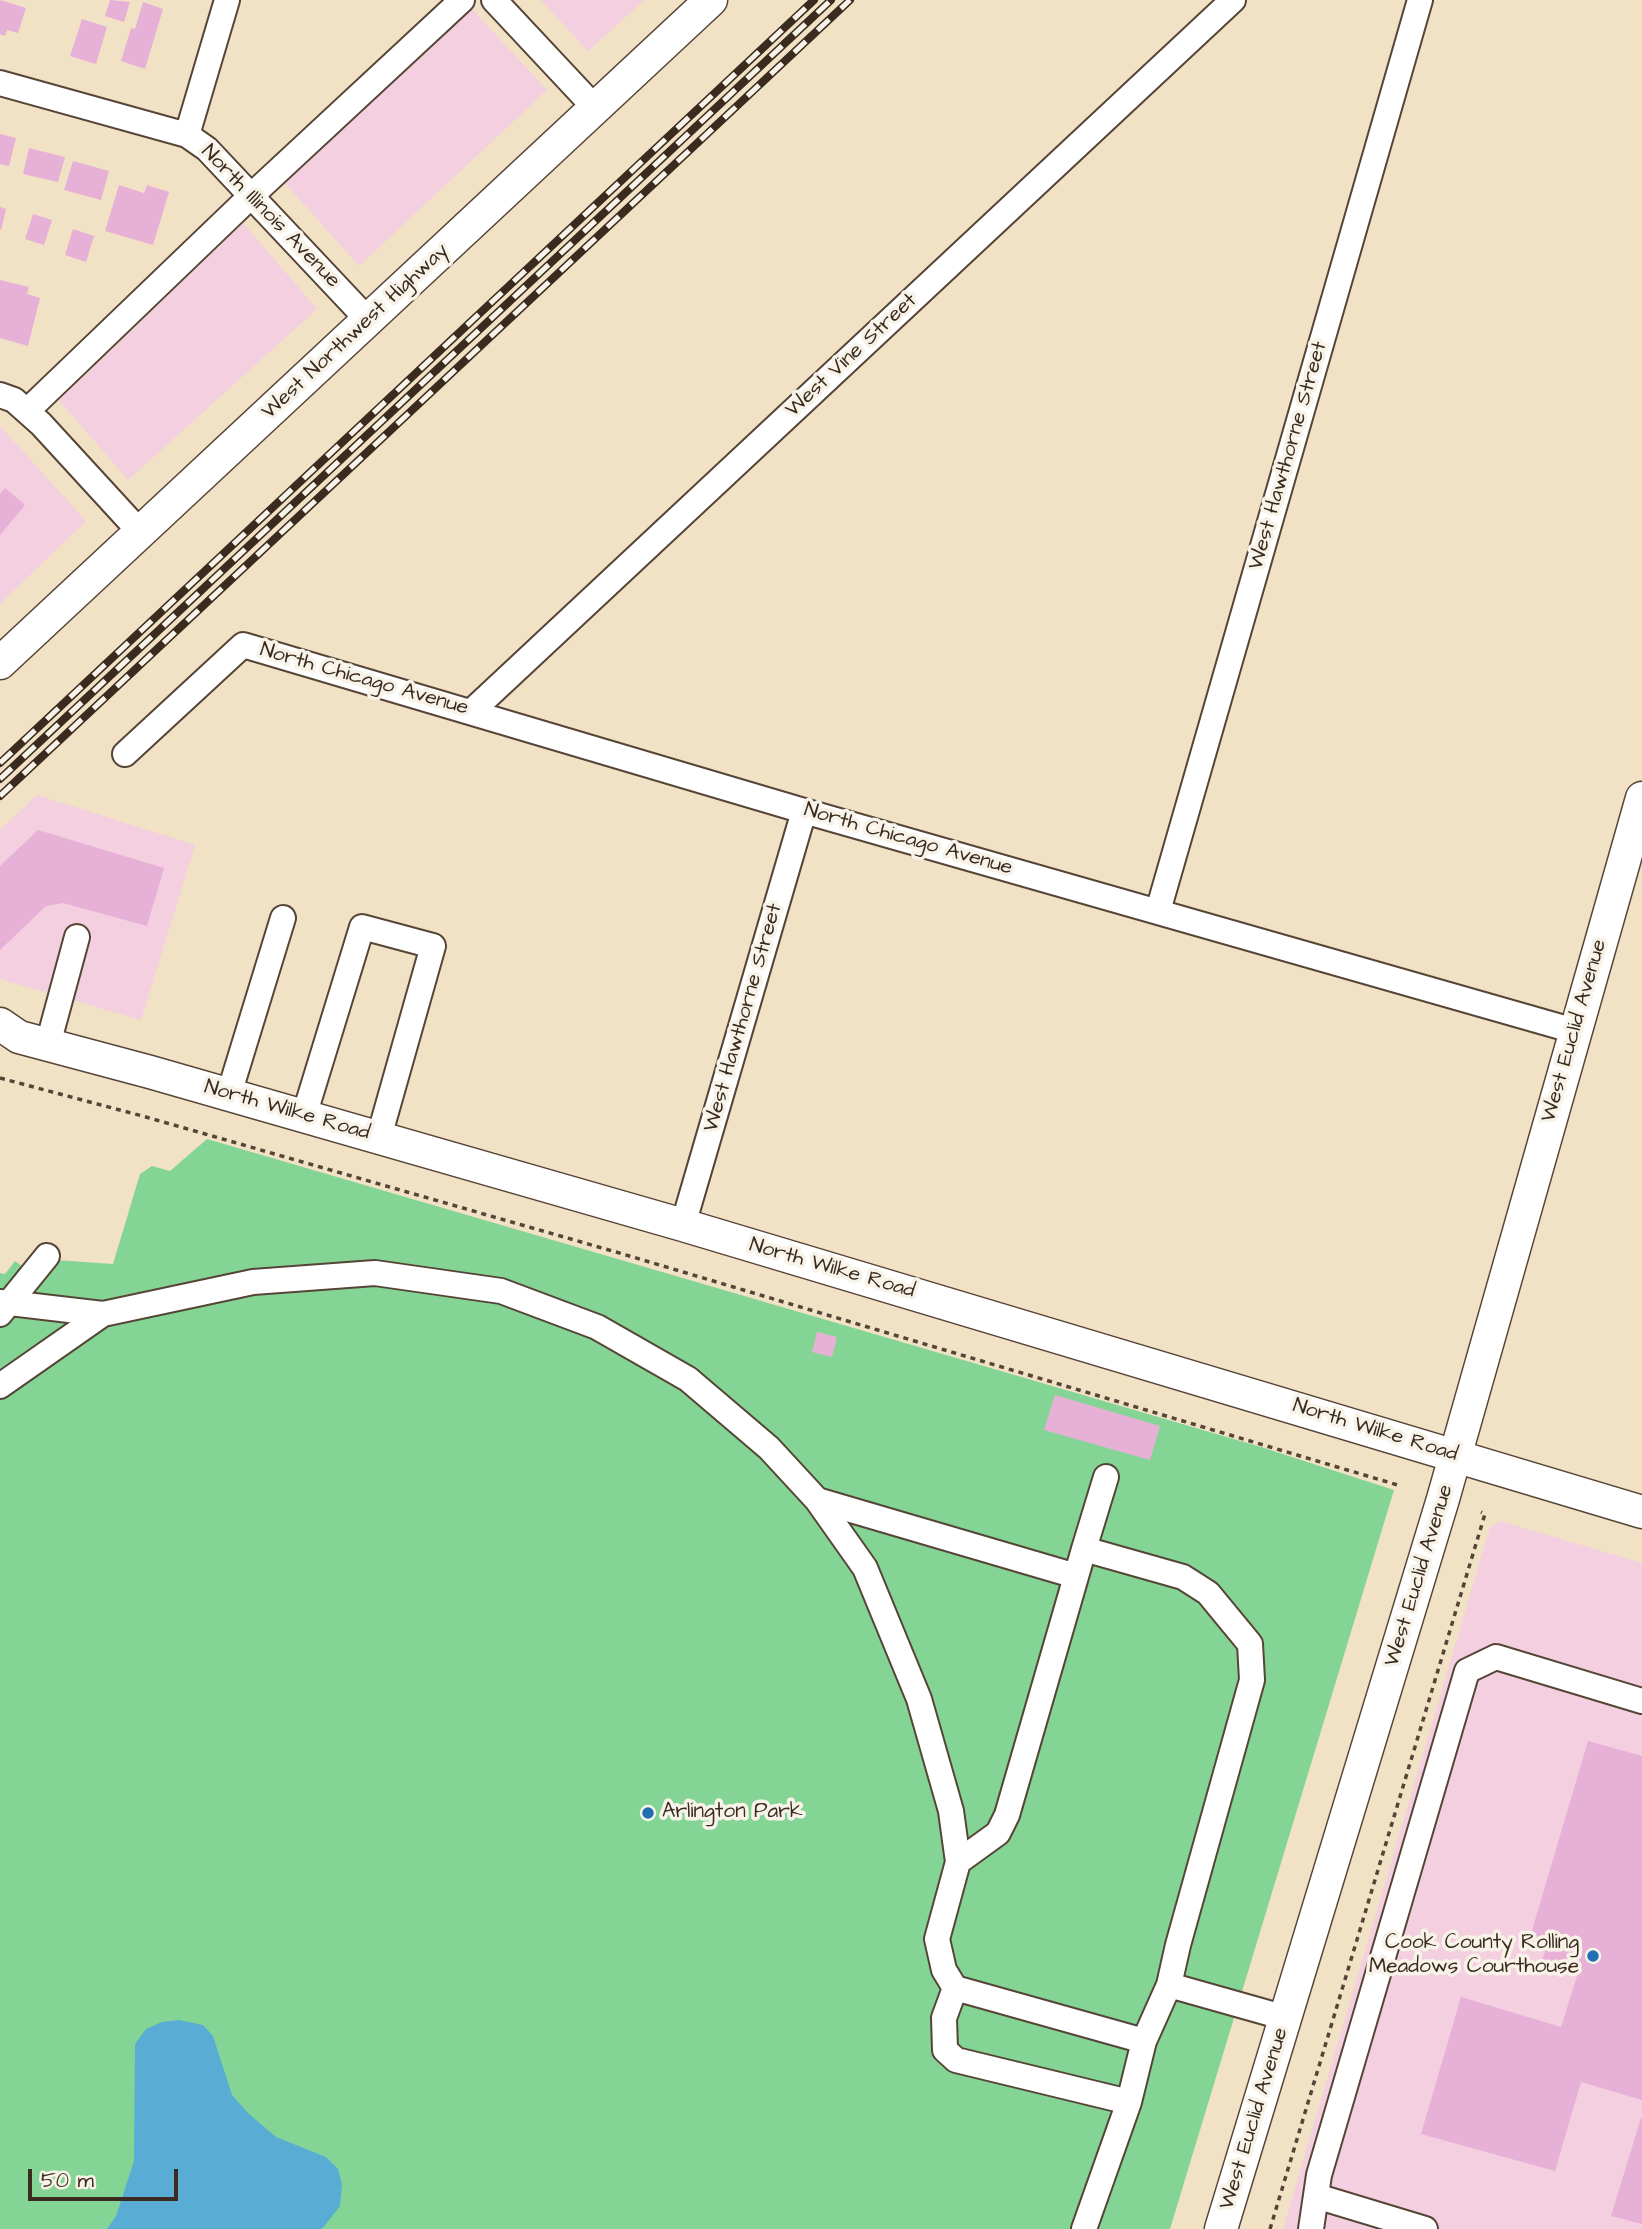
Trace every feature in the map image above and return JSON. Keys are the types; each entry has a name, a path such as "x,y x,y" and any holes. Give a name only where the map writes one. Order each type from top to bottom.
{"main road":[{"name":"West Northwest Highway","path":"0,663 711,0"},
{"name":"West Euclid Avenue","path":"1221,2229 1455,1455 1642,798"},
{"name":"North Wilke Road","path":"17,1036 683,1225 1642,1512"}],"street":[{"path":"187,135 227,0"},
{"path":"27,411 251,196 462,0"},
{"path":"494,0 596,109"},
{"name":"West Vine Street","path":"472,711 1233,0"},
{"name":"West Hawthorne Street","path":"1158,911 1420,0"},
{"name":"North Illinois Avenue","path":"0,83 187,135 207,149 369,320"},
{"path":"0,395 14,400 27,411 141,533"},
{"name":"North Chicago Avenue","path":"125,754 243,645 804,811 1575,1031"},
{"name":"West Hawthorne Street","path":"683,1225 804,811"},
{"path":"229,1094 283,918"},
{"path":"304,1116 362,927 433,946 379,1137"},
{"path":"17,1036 77,937"},
{"path":"3,1307 47,1256"},
{"path":"3,1307 103,1314 253,1282 375,1273 501,1291 597,1327 688,1379 769,1448 817,1500 866,1567 919,1699 951,1811 958,1862 937,1939 944,1970 955,1988 1144,2040"},
{"path":"0,1386 103,1314"},
{"path":"958,1862 998,1833 1007,1815 1106,1477"},
{"path":"817,1500 1076,1576"},
{"path":"1084,1549 1183,1577 1208,1594 1250,1644 1252,1680 1169,1985 1144,2040 1129,2102 1084,2229"},
{"path":"1311,2229 1319,2175 1467,1671 1496,1657 1642,1701"},
{"path":"1169,1985 1286,2018"},
{"path":"955,1988 944,2018 945,2050 956,2060 1129,2102"},
{"path":"1316,2196 1425,2229"}],"path":[{"path":"0,1078 146,1117 616,1252 1401,1486"},
{"path":"1270,2229 1485,1514 1481,1512"}],"shaded area":[{"path":"541,0 644,0 588,51"},
{"path":"471,8 547,90 359,266 285,183"},
{"path":"243,223 317,309 128,480 59,400"},
{"path":"0,426 86,521 0,604"},
{"path":"37,795 195,845 141,1020 0,979 0,830"},
{"path":"1500,1521 1642,1563 1642,2229 1283,2229 1490,1527"}],"green space":[{"name":"Arlington Park","path":"207,1139 1261,1447 1394,1490 1170,2229 0,2229 0,1273 5,1274 15,1261 40,1279 55,1260 113,1264 140,1174 152,1166 170,1171"}],"water":[{"path":"179,2020 203,2025 213,2036 232,2095 248,2113 276,2137 326,2157 338,2169 342,2185 340,2206 322,2229 107,2229 116,2216 134,2161 135,2044 146,2029 162,2022"}],"building":[{"path":"0,0 26,8 18,33 7,30 5,36 0,34"},
{"path":"110,0 130,2 124,22 105,16"},
{"path":"143,2 163,9 145,69 121,61 131,28 135,29"},
{"path":"82,19 107,27 96,64 70,56"},
{"path":"0,134 16,138 9,166 0,164"},
{"path":"29,148 65,157 58,182 23,174"},
{"path":"73,161 109,171 101,200 64,190"},
{"path":"119,185 144,193 147,185 169,192 153,245 105,231"},
{"path":"0,207 6,209 1,230 0,229"},
{"path":"33,214 52,220 44,245 25,239"},
{"path":"73,229 94,236 86,262 65,255"},
{"path":"0,280 29,287 27,294 40,298 28,346 0,338"},
{"path":"5,488 25,505 0,535 0,494"},
{"path":"38,830 164,868 147,926 63,903 46,906 0,950 0,866"},
{"path":"817,1332 837,1337 832,1357 812,1352"},
{"path":"1055,1395 1160,1426 1150,1460 1044,1430"},
{"name":"Cook County Rolling Meadows Courthouse","path":"1588,1741 1642,1756 1642,2100 1581,2082 1555,2171 1421,2134 1461,1997 1561,2027 1578,1973 1541,1963 1546,1949 1528,1944"},
{"path":"1642,2118 1642,2224 1611,2216"}],"railway":[{"path":"0,763 814,0"},
{"path":"0,779 831,0"},
{"path":"0,796 850,0"}],"place":[{"name":"Arlington Park","path":"648,1813"},
{"name":"Cook County Rolling Meadows Courthouse","path":"1593,1956"}]}
